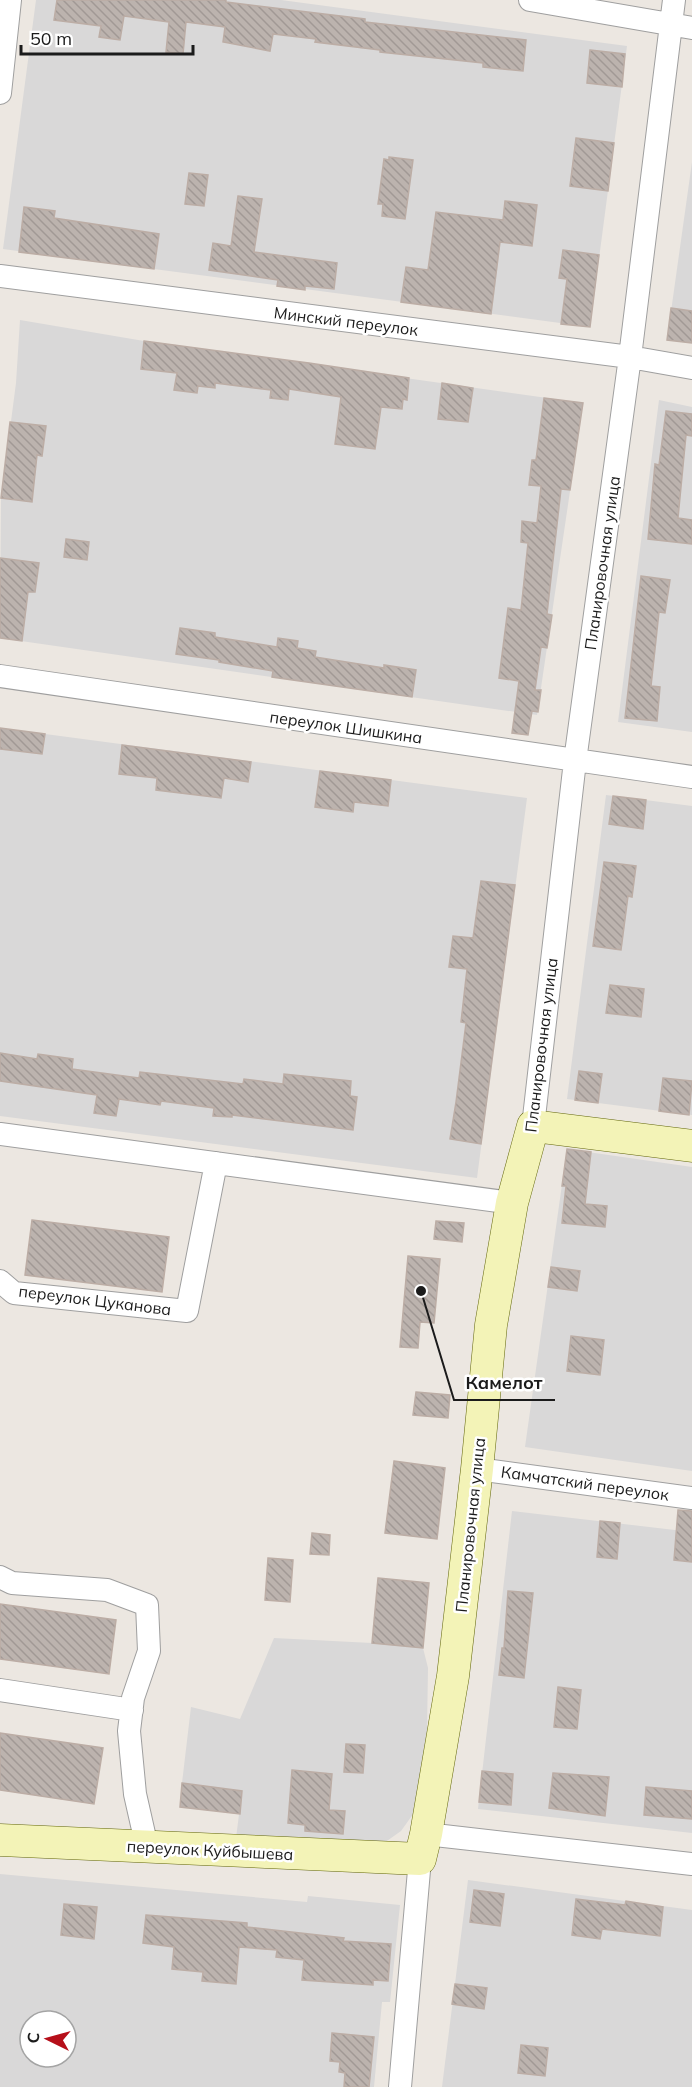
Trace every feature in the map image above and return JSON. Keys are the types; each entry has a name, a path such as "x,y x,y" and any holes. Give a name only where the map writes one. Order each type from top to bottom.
{"main road":[{"path":"533,1126 692,1146"},
{"name":"Планировочная улица","path":"423,1846 453,1676 491,1325 512,1203 533,1126"},
{"name":"переулок Куйбышева","path":"0,1840 147,1847 423,1846"}],"street":[{"path":"0,93 10,0"},
{"path":"530,0 682,26"},
{"name":"Планировочная улица","path":"533,1126 575,761 630,357 682,26 674,0"},
{"name":"Минский переулок","path":"0,276 630,357 692,368"},
{"name":"переулок Шишкина","path":"0,676 692,777"},
{"path":"0,1134 512,1203"},
{"name":"переулок Цуканова","path":"0,1281 14,1293 187,1311 216,1163"},
{"name":"Камчатский переулок","path":"477,1469 692,1498"},
{"path":"0,1577 12,1583 107,1590 147,1605 149,1650 133,1698 129,1731 135,1794 147,1847"},
{"path":"0,1690 132,1710"},
{"name":"Планировочная улица","path":"400,2087 423,1846"},
{"name":"переулок Куйбышева","path":"423,1846 692,1864"}],"shaded area":[{"path":"36,0 281,0 627,46 590,327 3,249"},
{"path":"692,162 692,343 667,340"},
{"path":"20,320 144,341 583,403 537,715 0,638 1,498 16,383"},
{"path":"659,400 692,407 692,732 618,722"},
{"path":"0,728 527,798 477,1178 0,1116"},
{"path":"606,795 692,806 692,1115 567,1099"},
{"path":"567,1149 692,1167 692,1471 525,1447"},
{"path":"512,1511 692,1532 692,1833 478,1809"},
{"path":"274,1638 423,1648 428,1668 427,1730 421,1788 416,1810 401,1831 384,1843 236,1838 242,1791 182,1783 191,1707 240,1719"},
{"path":"0,1874 307,1902 308,1896 400,1905 390,2002 382,2002 374,2087 0,2087"},
{"path":"468,1880 692,1910 692,2087 442,2087"}],"building":[{"path":"57,0 226,0 226,2 365,19 365,22 526,40 523,71 483,67 483,63 380,52 380,50 315,42 316,39 273,34 270,51 223,42 225,27 186,22 183,54 166,52 169,22 124,16 120,40 99,37 101,26 54,20"},
{"path":"590,50 625,54 622,87 587,83"},
{"path":"576,138 614,143 608,191 570,186"},
{"path":"389,157 413,160 405,219 382,216 383,204 378,204 384,159 389,160"},
{"path":"189,173 208,175 204,206 185,204"},
{"path":"238,196 262,199 254,252 337,263 334,289 305,286 305,290 277,286 278,280 209,270 213,243 231,246"},
{"path":"505,201 537,205 532,246 500,242 491,314 401,302 406,267 428,270 436,212 503,220"},
{"path":"24,207 55,211 54,218 159,234 154,269 19,252"},
{"path":"563,250 599,255 590,327 561,324 567,279 559,278"},
{"path":"671,308 692,311 692,343 667,340"},
{"path":"144,341 409,378 407,400 403,399 402,409 381,407 375,449 335,444 341,397 289,389 288,400 270,398 271,390 215,383 215,388 198,386 197,393 174,390 177,373 141,369"},
{"path":"442,383 473,388 468,422 438,419"},
{"path":"544,398 583,403 570,490 561,489 547,614 552,615 547,648 541,647 535,690 541,690 538,712 532,711 528,735 512,733 519,681 499,678 508,608 521,610 528,543 521,542 522,521 537,523 541,486 529,485 532,460 536,460"},
{"path":"666,411 692,414 692,436 686,435 678,518 692,520 692,544 648,539 655,464 659,465"},
{"path":"10,422 46,426 42,456 37,455 32,502 1,498"},
{"path":"66,539 89,542 87,560 64,557"},
{"path":"0,558 39,563 35,592 28,592 22,641 0,638"},
{"path":"641,576 670,580 665,613 659,612 651,686 660,687 657,721 625,718"},
{"path":"180,628 215,633 215,637 277,647 278,638 298,641 297,648 316,651 315,657 384,668 384,665 416,670 412,697 272,677 273,671 176,654"},
{"path":"0,728 45,734 42,754 0,749"},
{"path":"122,745 251,762 248,782 224,778 221,798 156,790 157,778 119,774"},
{"path":"320,771 391,780 388,806 354,802 353,812 315,807"},
{"path":"613,796 646,800 643,829 609,824"},
{"path":"604,862 636,866 632,897 628,896 621,950 593,946"},
{"path":"481,881 515,885 481,1144 450,1139 466,1023 461,1022 467,969 449,967 453,936 473,938"},
{"path":"610,985 644,989 641,1017 606,1013"},
{"path":"0,1053 37,1059 38,1054 73,1059 72,1069 139,1078 140,1072 243,1084 244,1079 283,1084 284,1074 351,1081 350,1096 357,1097 353,1130 232,1115 232,1117 213,1116 214,1108 161,1101 160,1105 119,1099 116,1116 94,1113 97,1095 0,1081"},
{"path":"579,1071 602,1074 598,1103 575,1100"},
{"path":"663,1078 692,1081 689,1115 659,1111"},
{"path":"567,1149 591,1152 585,1204 607,1206 605,1227 562,1223 566,1186 562,1186"},
{"path":"32,1220 169,1237 162,1292 25,1275"},
{"path":"436,1221 464,1223 462,1242 434,1239"},
{"path":"408,1256 440,1259 434,1323 420,1322 418,1348 400,1347"},
{"path":"551,1267 580,1271 577,1291 548,1287"},
{"path":"571,1336 604,1340 600,1375 567,1371"},
{"path":"416,1392 450,1395 448,1418 413,1415"},
{"path":"394,1461 445,1468 437,1539 385,1533"},
{"path":"678,1510 692,1511 692,1562 674,1560"},
{"path":"600,1521 620,1523 617,1559 597,1557"},
{"path":"312,1533 330,1535 329,1555 310,1554"},
{"path":"268,1558 293,1560 290,1602 265,1600"},
{"path":"378,1578 429,1583 423,1648 372,1643"},
{"path":"508,1591 533,1593 524,1678 499,1675 502,1648 504,1648"},
{"path":"0,1604 116,1620 109,1674 0,1659"},
{"path":"558,1687 581,1690 577,1729 554,1727"},
{"path":"0,1733 103,1748 94,1804 0,1790"},
{"path":"346,1744 365,1745 363,1773 344,1772"},
{"path":"292,1770 332,1774 329,1810 345,1811 343,1834 305,1831 305,1825 288,1823"},
{"path":"482,1771 513,1774 511,1805 479,1802"},
{"path":"553,1773 609,1777 605,1816 549,1808"},
{"path":"182,1783 242,1791 240,1814 180,1807"},
{"path":"646,1787 692,1791 692,1819 644,1815"},
{"path":"474,1890 504,1894 500,1926 470,1922"},
{"path":"576,1899 625,1905 626,1901 663,1907 660,1936 602,1929 600,1939 572,1935"},
{"path":"64,1904 97,1907 94,1939 61,1935"},
{"path":"146,1915 247,1923 247,1927 344,1938 343,1941 391,1944 388,1981 373,1980 373,1985 302,1980 304,1960 276,1957 277,1950 239,1947 236,1984 202,1981 203,1972 172,1969 174,1947 143,1943"},
{"path":"455,1984 487,1988 484,2009 452,2004"},
{"path":"332,2033 374,2037 369,2087 344,2087 345,2073 339,2072 340,2062 330,2061"},
{"path":"521,2045 548,2048 545,2076 518,2073"}],"place":[{"name":"Камелот","path":"421,1291"}]}
